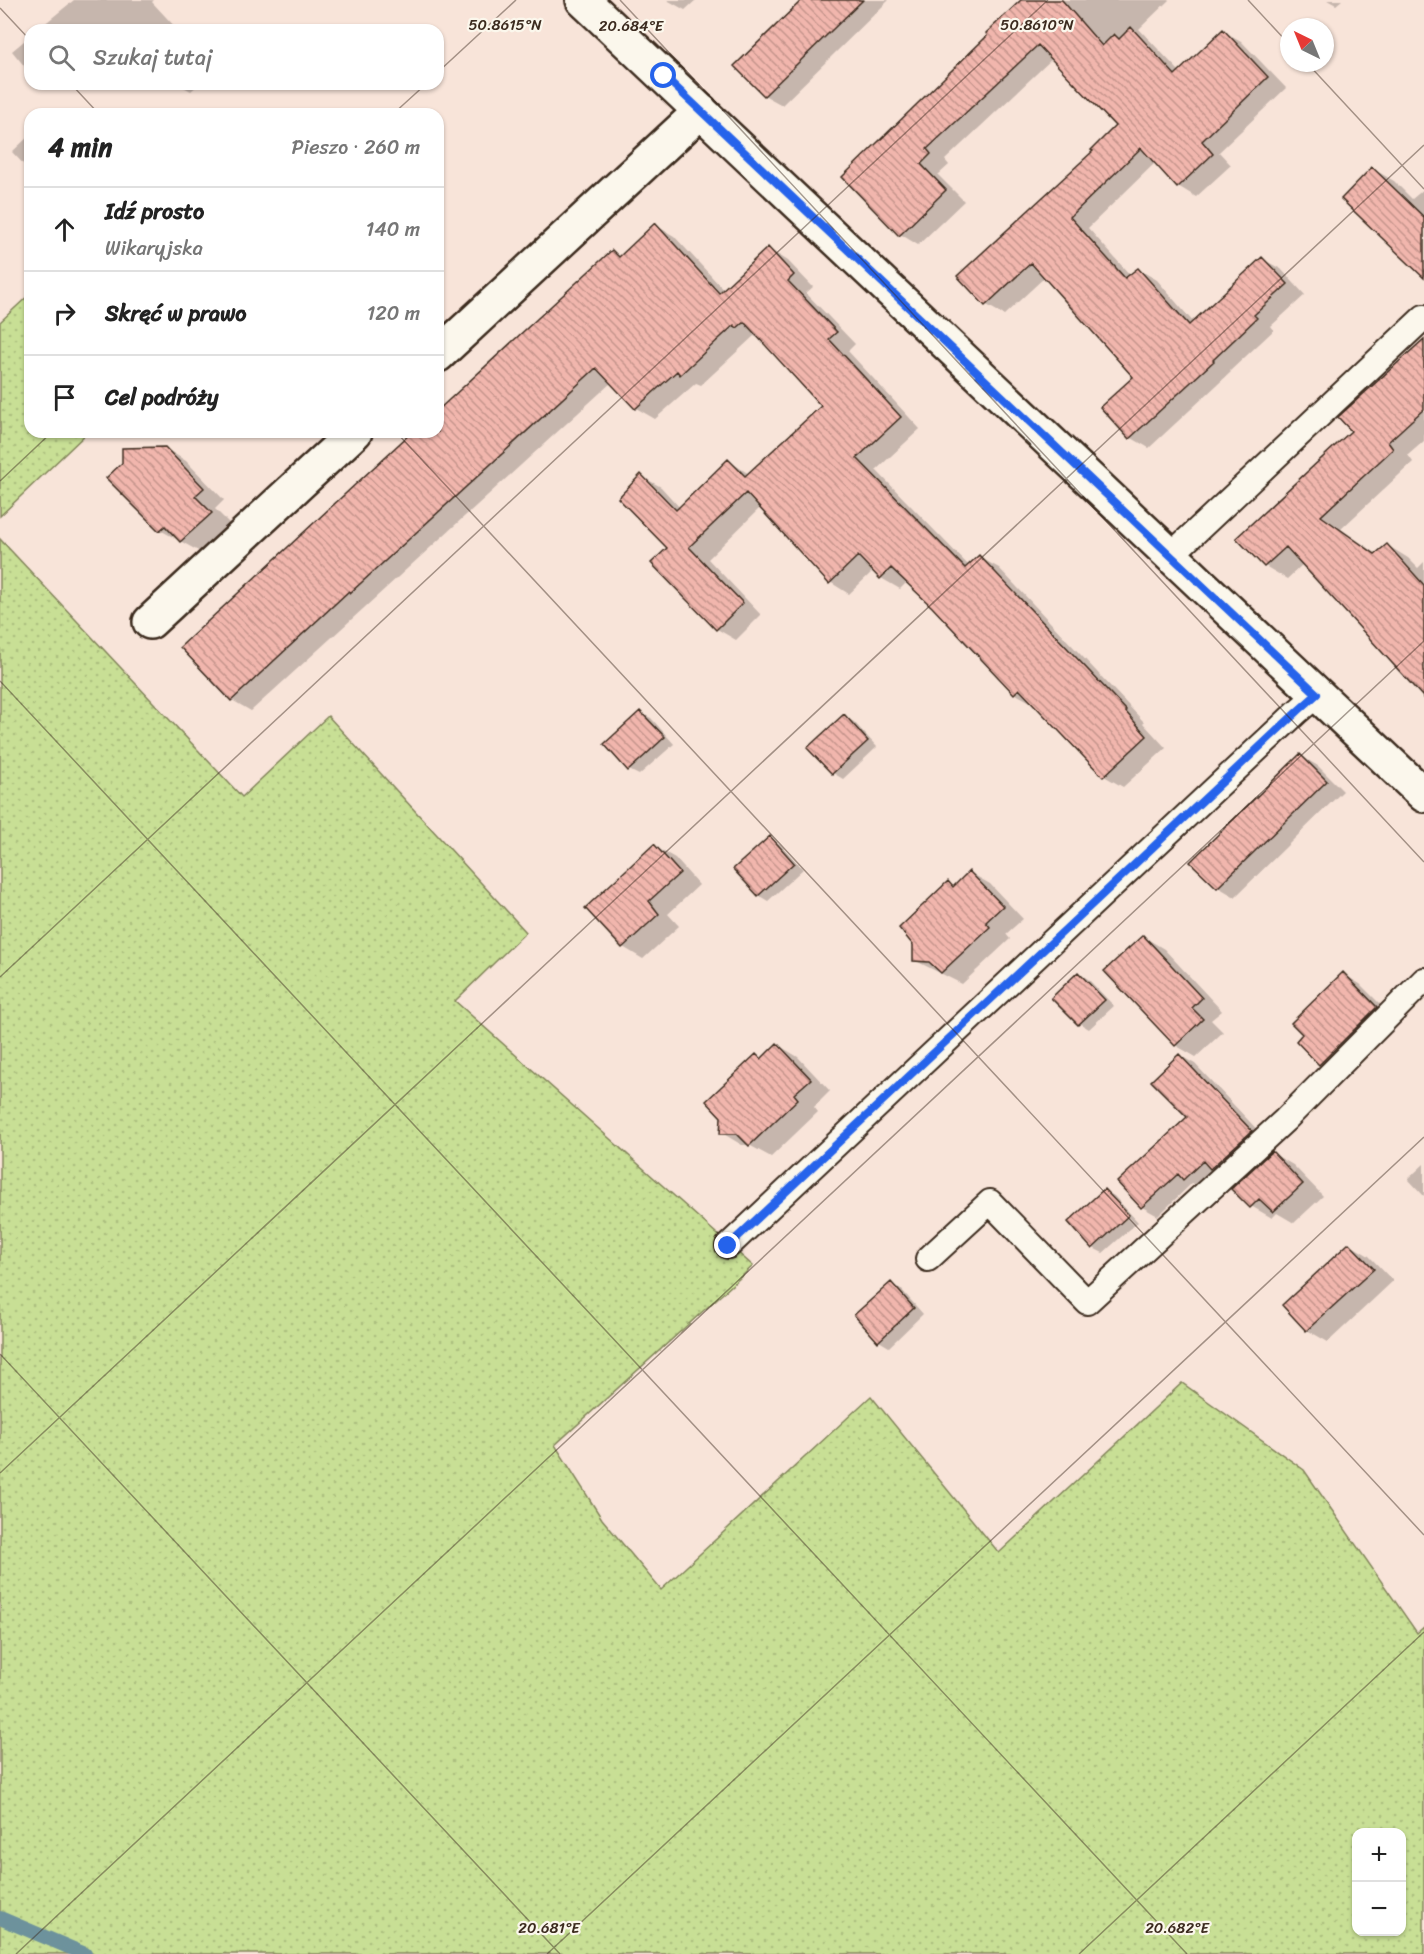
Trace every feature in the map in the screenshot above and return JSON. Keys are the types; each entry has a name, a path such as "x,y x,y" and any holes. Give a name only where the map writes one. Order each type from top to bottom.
{"street":[{"path":"583,0 1424,795"},
{"path":"444,349 701,111"},
{"path":"150,622 349,438"}],"lane":[{"path":"1171,555 1424,317"},
{"path":"728,1246 1317,694"},
{"path":"928,1259 990,1202 1087,1302 1285,1120 1424,980"}],"green space":[{"path":"24,300 24,438 82,438 0,516 0,322"},
{"path":"0,539 242,797 328,716 526,932 455,1001 753,1266 555,1445 602,1519 661,1590 871,1396 999,1553 1182,1383 1304,1470 1417,1633 1424,1627 1424,1954 0,1954"}],"building":[{"path":"802,0 863,0 764,96 734,66"},
{"path":"1021,0 1062,0 1102,46 1114,34 1119,39 1131,27 1175,75 1223,29 1268,77 1202,141 1213,154 1177,188 1141,148 1070,217 1125,278 1138,268 1189,325 1262,257 1288,284 1254,315 1257,318 1214,361 1129,439 1100,407 1133,377 1031,263 985,306 957,276 1093,151 1091,150 1115,126 1038,45 927,149 931,154 921,164 946,190 899,236 842,177"},
{"path":"1372,167 1424,217 1424,278 1341,199"},
{"path":"655,223 719,293 768,247 794,275 788,281 837,332 829,339 901,417 857,458 965,568 979,555 1126,710 1147,736 1103,777 1019,689 1014,694 932,607 891,568 880,579 858,556 829,584 746,493 689,547 743,603 716,630 651,563 667,548 618,498 641,474 676,510 728,459 745,476 821,406 744,322 737,328 734,325 680,375 677,371 635,409 596,368 231,701 180,647 406,438 444,438 444,404 612,250 619,257"},
{"path":"1424,339 1424,409 1388,442 1393,449 1321,516 1375,554 1387,544 1424,585 1424,698 1286,547 1264,567 1236,538 1351,431 1338,417"},
{"path":"165,447 204,488 195,496 212,513 180,542 165,526 159,531 106,478 122,463 122,448"},
{"path":"640,711 665,737 628,771 604,744"},
{"path":"844,714 868,741 832,774 807,748"},
{"path":"1300,754 1327,781 1217,888 1190,862"},
{"path":"770,836 794,863 758,896 733,869"},
{"path":"654,844 680,873 649,901 659,914 622,948 585,908"},
{"path":"969,871 1003,906 986,922 990,927 941,973 929,962 913,961 913,945 899,928 948,881 953,887"},
{"path":"1143,935 1202,998 1192,1008 1203,1019 1175,1046 1104,971"},
{"path":"1078,972 1105,1000 1078,1025 1051,998"},
{"path":"1343,972 1377,1007 1319,1065 1296,1041 1302,1034 1291,1023"},
{"path":"777,1043 811,1079 794,1094 798,1099 749,1146 737,1134 720,1134 721,1117 706,1101 756,1054 761,1059"},
{"path":"1179,1054 1252,1131 1210,1169 1203,1161 1183,1180 1178,1174 1141,1208 1117,1182 1187,1117 1151,1081"},
{"path":"1272,1151 1303,1184 1273,1212 1259,1199 1250,1208 1231,1189"},
{"path":"1104,1189 1129,1215 1092,1249 1068,1222"},
{"path":"1349,1243 1374,1269 1306,1331 1282,1305"},
{"path":"891,1282 914,1308 878,1342 854,1315"}],"waterway":[{"path":"0,1918 85,1954"}],"route":[{"path":"664,76 1317,694 728,1246"}]}
